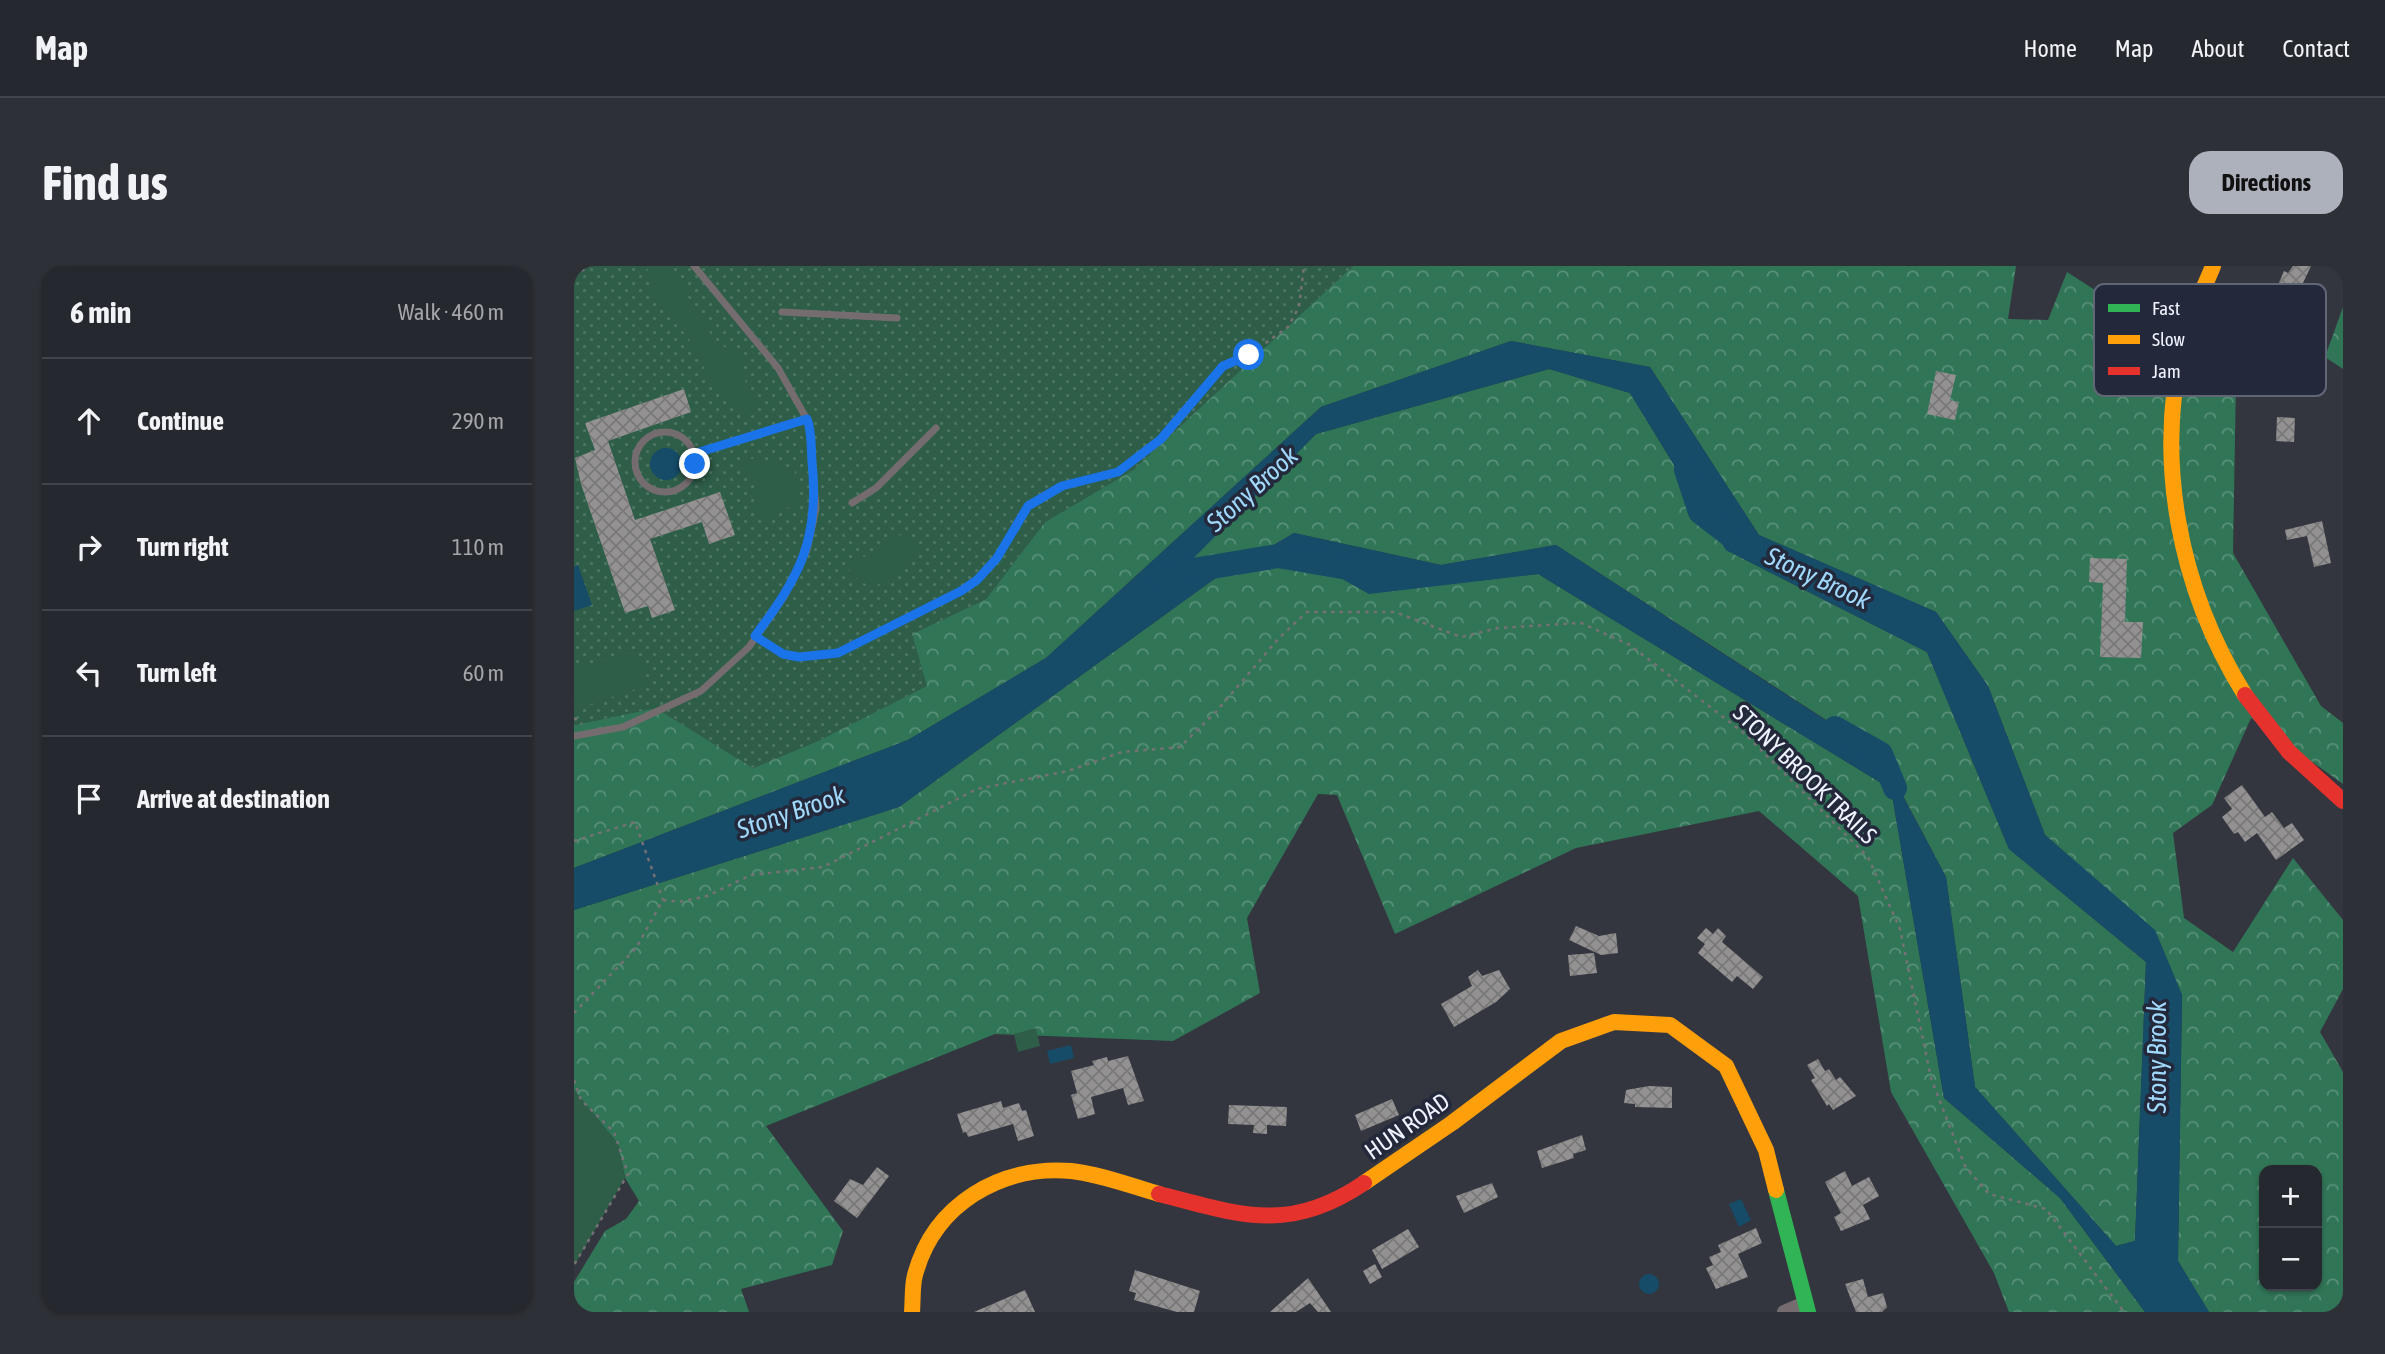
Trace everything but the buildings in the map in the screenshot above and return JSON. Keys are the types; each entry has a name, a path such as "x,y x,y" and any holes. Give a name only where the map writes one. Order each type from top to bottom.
{"street":[{"path":"2205,284 2213,266"},
{"path":"2174,396 2171,453 2175,509 2185,555 2216,641 2235,677 2284,745 2343,801"},
{"name":"HUN ROAD","path":"912,1312 915,1275 933,1233 964,1199 1001,1178 1024,1172 1072,1171 1242,1214 1288,1216 1310,1212 1351,1192 1452,1123 1561,1041 1614,1022 1670,1025 1726,1066 1766,1150 1806,1308"},
{"path":"1784,1312 1806,1308"}],"lane":[{"path":"574,736 623,727 701,691 749,646 784,597 807,550 816,508 807,419 778,368 694,266"},
{"path":"782,312 897,318"},
{"path":"693,454 807,419"},
{"path":"852,503 876,488 936,428"},
{"path":"674,433 683,438 693,454 695,464 687,482 669,492 650,488 637,473 636,454 640,445 655,434 674,433"}],"path":[{"path":"574,275 590,266"},
{"path":"755,636 783,654 799,657 838,653 977,580 1007,544 1028,506 1062,486 1118,472 1161,439 1223,366 1249,355 1289,327 1299,307 1304,266"},
{"name":"STONY BROOK TRAILS","path":"663,900 679,902 707,896 751,875 823,867 977,789 1068,771 1122,752 1180,747 1215,713 1279,638 1307,612 1395,611 1461,637 1498,628 1581,623 1630,645 1745,734 1868,857 1900,929 1931,1078 1965,1166 1989,1194 2046,1209 2124,1312"},
{"path":"574,841 635,822 663,900 636,948 574,1013"},
{"path":"574,1080 581,1100 614,1132 628,1174 574,1265"}],"green space":[{"path":"574,266 1353,266 1133,470 1045,522 986,599 912,634 928,686 818,741 753,768 656,708 574,725"},
{"path":"646,266 670,266 691,302 706,319 712,340 741,356 745,381 757,398 752,410 742,412 736,409 707,373 688,337 650,294 650,275"},
{"path":"1353,266 2016,266 2008,319 2048,320 2067,272 2094,289 2094,396 2236,396 2233,553 2321,706 2343,723 2343,784 2251,718 2212,805 2173,833 2184,918 2233,952 2293,858 2343,920 2343,989 2320,1032 2343,1072 2343,1312 2209,1312 2178,1261 2182,995 2155,931 2045,835 1988,686 1936,612 1759,535 1650,367 1511,341 1321,407 1046,658 908,740 574,868 574,725 656,708 753,768 818,741 927,686 912,634 986,599 1045,522 1133,470"},
{"path":"2343,307 2343,369 2326,358"},
{"path":"1549,369 1630,393 1726,550 1927,652 2009,849 2146,962 2135,1241 2116,1246 1975,1087 1946,877 1882,756 1556,545 1441,565 1294,533 1255,556 1175,575 1316,434"},
{"path":"754,458 794,470 799,488 796,504 768,518 757,516 754,509 758,489 742,469 745,462"},
{"path":"897,535 912,537 918,550 886,582 870,587 849,573 852,562 877,551"},
{"path":"1294,552 1369,593 1538,574 1891,789 1944,1098 2060,1198 2145,1312 2009,1312 1994,1273 1891,1092 1858,896 1759,811 1576,848 1395,934 1337,795 1318,794 1247,918 1260,993 1173,1041 995,1034 766,1126 843,1231 832,1265 741,1289 749,1312 574,1312 574,1282 605,1231 626,1219 639,1201 625,1178 618,1144 574,1090 574,910 899,807 1224,572"},
{"path":"637,650 648,685 576,709 574,671"},
{"path":"1036,1028 1040,1046 1018,1052 1014,1034"},
{"path":"574,1090 618,1144 625,1178 574,1266"}],"water":[{"path":"1511,341 1650,367 1759,535 1936,612 1988,686 2045,835 2155,930 2182,995 2178,1261 2209,1312 2145,1312 2060,1198 1944,1098 1891,789 1538,574 1369,594 1294,552 1224,572 899,807 574,910 574,868 908,740 1046,658 1321,407","holes":["1549,369 1630,393 1726,550 1927,652 2009,849 2146,962 2135,1241 2116,1246 1975,1087 1946,877 1882,757 1556,545 1441,565 1294,533 1255,556 1177,575 1316,434"]},
{"path":"666,448 677,453 682,464 677,475 666,480 655,475 650,464 655,453"},
{"path":"578,565 592,605 574,611 574,567"},
{"path":"1071,1045 1074,1058 1050,1064 1047,1051"},
{"path":"1741,1199 1751,1220 1739,1227 1729,1204"},
{"path":"1649,1274 1656,1277 1659,1284 1656,1291 1649,1294 1642,1291 1639,1284 1642,1277"}],"waterway":[{"name":"Stony Brook","path":"1686,470 1700,512 1730,535"},
{"name":"Stony Brook","path":"1157,576 1278,556 1342,567"},
{"name":"Stony Brook","path":"1835,728 1881,754 1895,788"}],"traffic: fast":[{"path":"1776,1190 1808,1312"}],"traffic: slow":[{"path":"2205,284 2213,266"},
{"path":"2175,396 2173,475 2178,522 2203,611 2222,654 2245,695"},
{"path":"1364,1183 1452,1123 1561,1041 1614,1022 1670,1025 1726,1066 1766,1150 1776,1190"},
{"path":"912,1312 915,1275 924,1250 938,1228 954,1209 974,1194 996,1183 1020,1175 1071,1171 1104,1177 1159,1194"}],"traffic: jam":[{"path":"2245,695 2289,752 2343,801"},
{"path":"1159,1194 1215,1208 1264,1216 1312,1209 1337,1199 1364,1183"}],"route":[{"path":"695,464 693,454 807,419 816,508 807,550 784,597 755,636 783,654 799,657 838,653 961,591 977,580 1007,544 1028,506 1062,486 1118,472 1161,439 1214,374 1228,362 1249,355"}]}
